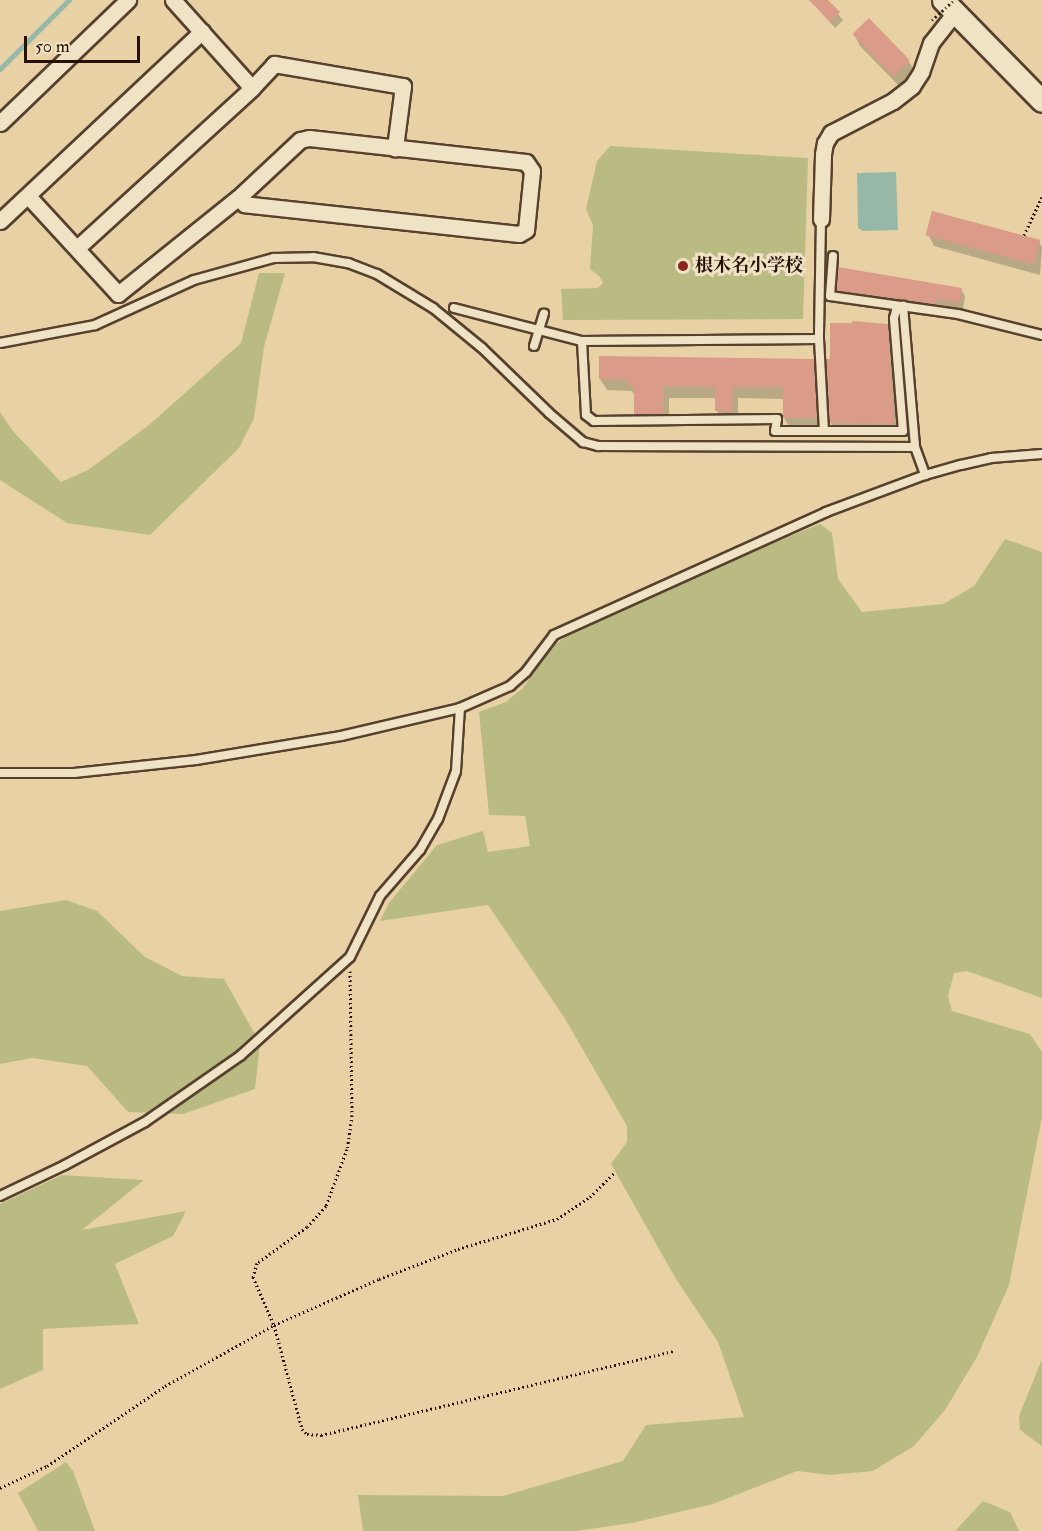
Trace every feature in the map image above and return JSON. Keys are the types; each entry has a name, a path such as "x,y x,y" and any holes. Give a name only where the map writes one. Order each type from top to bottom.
{"main road":[{"path":"950,4 1042,101"}],"street":[{"path":"0,123 128,0"},
{"path":"173,0 252,88"},
{"path":"821,219 823,154 825,143 831,133 892,101 912,86 921,72 931,43 950,4"},
{"path":"0,221 202,31"},
{"path":"77,248 252,88 274,64 403,86 395,148"},
{"path":"28,196 118,294 238,198 300,140 309,138 526,162 532,171 526,230 519,234 245,204 238,198"}],"lane":[{"path":"821,219 819,339 824,431"},
{"path":"0,343 95,325 195,280 274,258 313,256 348,263 377,274 433,308 482,348 549,413 583,442 598,446 915,447"},
{"path":"833,256 830,296 958,314 1042,334"},
{"path":"582,340 586,415 589,420 777,419 775,431 903,431 894,318 896,311 903,306"},
{"path":"903,306 915,447 925,475"},
{"path":"454,308 582,340 819,339"},
{"path":"534,346 544,314"},
{"path":"0,773 74,773 196,760 341,736 460,708 510,687 526,672 554,635 826,512 925,475 992,458 1042,454"},
{"path":"0,1196 145,1122 240,1056 350,957 380,896 420,850 438,819 456,771 460,708"}],"path":[{"path":"932,20 950,4"},
{"path":"1024,235 1042,196"},
{"path":"350,957 352,1115 347,1149 326,1206 307,1227 257,1263 253,1277 274,1325 297,1418 302,1429 312,1435 674,1351"},
{"path":"0,1488 47,1466 165,1386 274,1325 379,1279 458,1249 557,1219 590,1197 615,1172"}],"green space":[{"path":"610,146 808,158 803,319 563,320 561,289 598,288 603,283 599,276 590,269 593,225 586,209 597,161"},
{"path":"259,273 285,273 264,347 254,418 239,448 150,535 67,523 0,480 0,412 12,430 61,482 88,470 149,425 241,343"},
{"path":"820,524 832,533 838,579 862,612 943,604 974,586 1005,539 1042,552 1042,998 967,971 954,973 948,996 952,1011 1030,1034 1042,1052 1042,1117 1009,1285 977,1357 945,1410 914,1446 873,1471 830,1475 797,1471 713,1504 632,1523 575,1531 363,1531 358,1495 503,1496 623,1461 646,1425 744,1417 718,1342 676,1279 611,1164 627,1142 627,1126 564,1017 488,905 380,921 389,903 437,845 483,831 488,852 530,846 525,816 489,815 479,712 506,702 523,688 552,647 569,634 734,559"},
{"path":"66,900 97,911 145,957 182,976 224,979 260,1043 255,1089 183,1114 128,1112 87,1066 32,1058 0,1064 0,911"},
{"path":"62,1175 144,1180 82,1230 186,1211 173,1236 115,1264 139,1324 43,1329 43,1370 0,1389 0,1204"},
{"path":"1042,1359 1042,1446 1020,1430 1019,1416"},
{"path":"66,1462 73,1471 95,1531 38,1531 18,1493"},
{"path":"983,1501 1010,1512 1019,1531 955,1531"}],"shaded area":[{"path":"896,172 898,230 863,231 858,228 857,173"}],"building":[{"path":"809,0 828,0 840,12 830,22"},
{"path":"869,18 910,60 893,76 852,34"},
{"path":"932,211 1040,240 1034,264 926,235"},
{"path":"838,267 962,288 960,303 936,299 935,304 836,291"},
{"path":"852,321 888,324 894,424 830,423 826,359 830,359 830,323 852,323"},
{"path":"599,356 814,359 817,418 783,418 783,387 733,387 732,412 715,411 715,387 663,386 663,414 634,415 634,386 628,386 628,380 599,379"}],"waterway":[{"path":"0,69 69,0"}],"place":[{"name":"根木名小学校","path":"683,266"}]}
